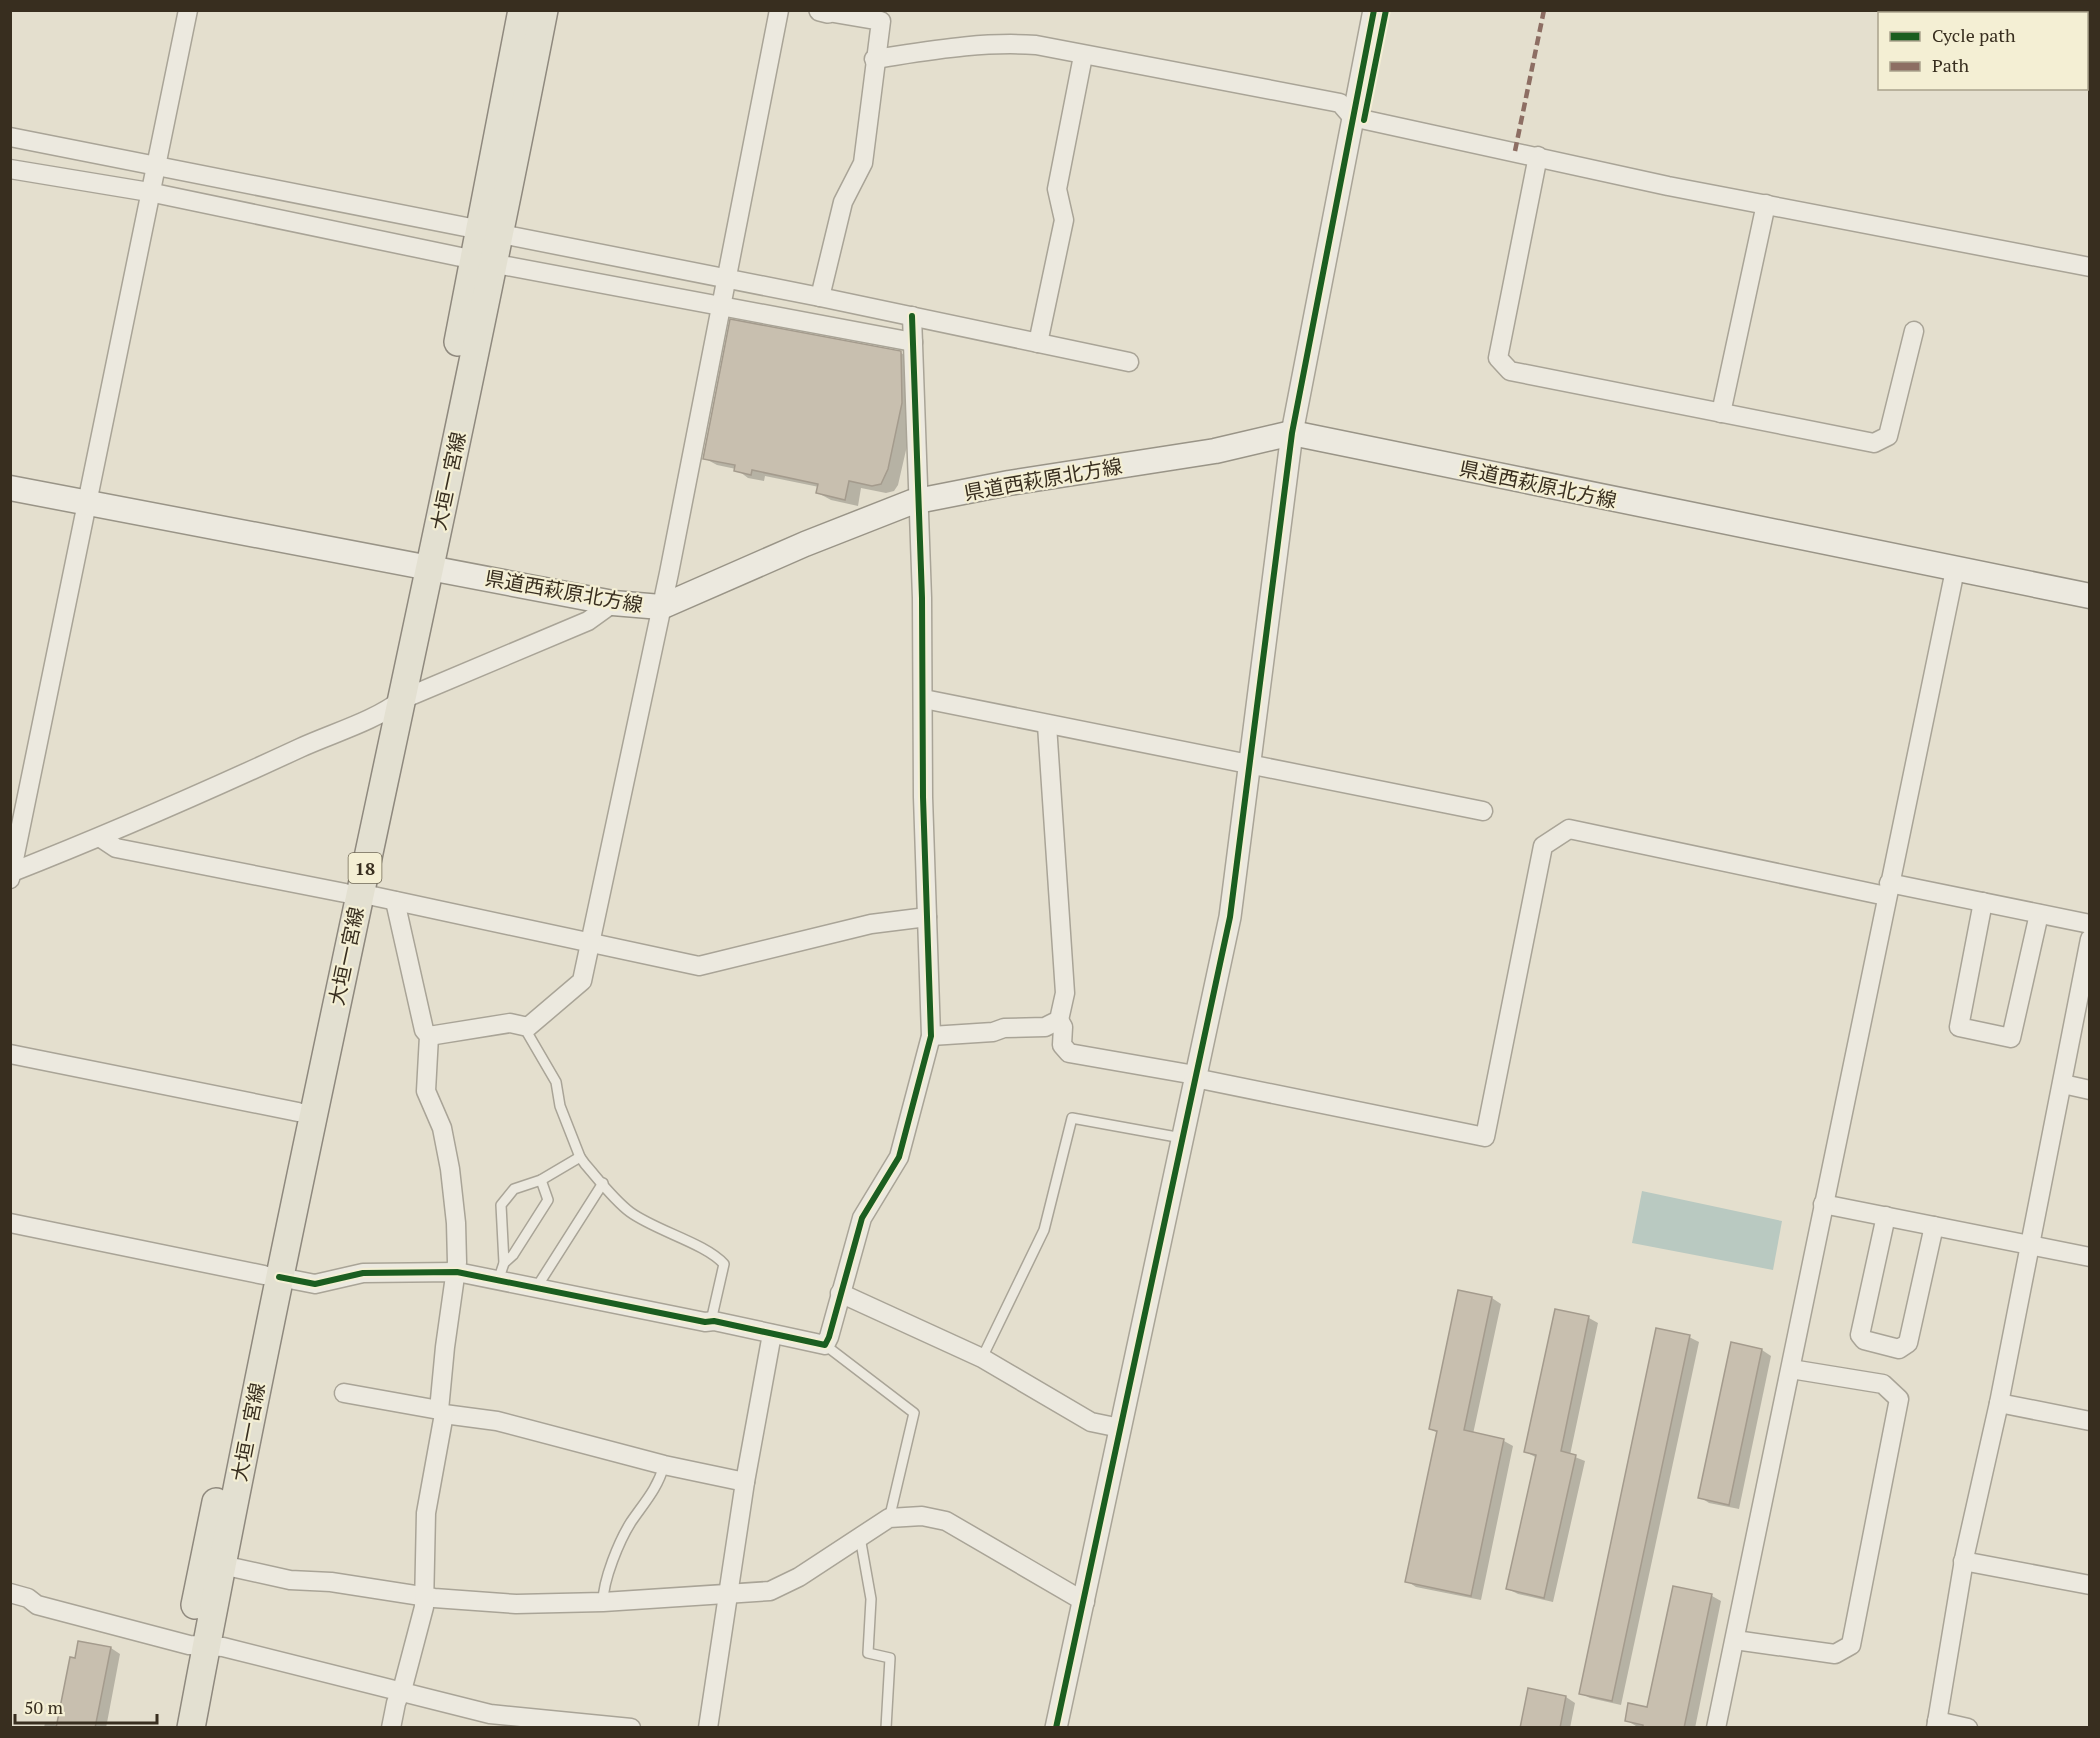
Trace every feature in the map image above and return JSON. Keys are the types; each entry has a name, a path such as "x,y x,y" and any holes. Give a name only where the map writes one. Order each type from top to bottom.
{"main road":[{"name":"大垣一宮線","path":"491,232 522,10"},
{"name":"大垣一宮線","path":"191,1728 204,1556 271,1276 393,707 484,261 544,10"},
{"name":"県道西萩原北方線","path":"10,488 613,603 662,608 805,544 919,500 1009,483 1215,451 1292,433 2090,596"},
{"name":"大垣一宮線","path":"173,1728 222,1565 298,1112 352,893"}],"street":[{"path":"11,875 188,10"},
{"path":"429,1036 510,1023 528,1027 582,981 662,608 779,10"},
{"path":"1056,1728 1230,917 1292,433 1374,10"},
{"path":"820,297 843,202 863,163 880,21 824,11"},
{"path":"874,59 969,45 1007,43 1036,45 1083,56 1340,103 1352,117 1668,186 2090,267"},
{"path":"1038,343 1064,220 1057,189 1083,56"},
{"path":"10,136 820,297 1130,362"},
{"path":"1538,156 1498,358 1510,371 1874,443 1888,436 1914,331"},
{"path":"10,169 149,192 484,261 913,342"},
{"path":"1721,413 1766,204"},
{"path":"10,1223 315,1284 363,1273 457,1272 613,1306 711,1321 825,1345 862,1218 900,1158 931,1036 923,797 924,699 919,500 912,316"},
{"path":"1716,1728 1955,570"},
{"path":"11,875 101,838 588,621 613,603"},
{"path":"924,699 1483,811"},
{"path":"1047,725 1065,993 1059,1020 1063,1027 1062,1045 1069,1053 1485,1137 1543,846 1569,829 1888,889 1983,902 2090,924"},
{"path":"101,838 116,848 395,901 699,966 871,924 927,917"},
{"path":"391,1728 424,1607 426,1514 441,1412 445,1347 457,1272 456,1223 450,1169 442,1128 426,1091 429,1036 424,1030 395,901"},
{"path":"1983,902 1959,1027 2011,1038 2039,914"},
{"path":"1968,1728 1936,1724 1964,1562 2031,1245 2090,939"},
{"path":"931,1036 993,1032 1004,1028 1045,1027 1059,1020"},
{"path":"10,1054 298,1112"},
{"path":"2063,1084 2090,1090"},
{"path":"1823,1204 2090,1257"},
{"path":"1886,1216 1860,1335 1864,1340 1899,1348 1908,1343 1934,1226"},
{"path":"840,1293 982,1358 1091,1422 1120,1428"},
{"path":"708,1728 745,1482 772,1334"},
{"path":"1735,1640 1835,1654 1851,1645 1899,1399 1882,1384 1791,1369"},
{"path":"344,1393 497,1421 664,1466 745,1482"},
{"path":"1999,1403 2090,1421"},
{"path":"222,1565 290,1580 332,1582 423,1597 516,1604 603,1602 770,1591 784,1586 893,1517 922,1516 946,1521 1084,1602"},
{"path":"1964,1562 2090,1585"},
{"path":"10,1593 28,1598 38,1605 197,1645 223,1647 490,1714 631,1728"}],"lane":[{"path":"528,1027 528,1034 556,1082 560,1106 580,1157 630,1211 687,1243 704,1249 724,1264 711,1321"},
{"path":"982,1358 1044,1230 1072,1118 1182,1138"},
{"path":"498,1281 504,1263 501,1205 514,1189 541,1180 580,1157"},
{"path":"504,1263 513,1255 548,1200 541,1180"},
{"path":"538,1290 540,1282 603,1183"},
{"path":"825,1345 914,1413 891,1511 893,1517"},
{"path":"603,1602 618,1548 631,1523 650,1498 664,1466"},
{"path":"860,1537 871,1599 868,1653 890,1658 886,1728"}],"shaded area":[{"path":"1642,1191 1782,1221 1773,1270 1632,1243"}],"building":[{"path":"730,319 901,351 902,403 888,469 881,484 872,486 849,481 845,500 816,493 818,484 752,470 751,475 734,471 735,465 703,459"},
{"path":"1458,1290 1492,1297 1464,1430 1504,1439 1471,1596 1405,1582 1437,1431 1429,1429"},
{"path":"1555,1309 1589,1316 1561,1451 1576,1455 1544,1598 1506,1589 1536,1455 1524,1452"},
{"path":"1656,1328 1690,1335 1612,1701 1579,1694"},
{"path":"1731,1342 1762,1349 1729,1505 1698,1498"},
{"path":"1673,1586 1712,1594 1684,1728 1643,1728 1643,1725 1625,1721 1628,1703 1647,1707"},
{"path":"78,1641 111,1647 95,1728 56,1728 70,1657 75,1658"},
{"path":"1528,1688 1566,1696 1560,1728 1520,1728"}],"marked path":[{"path":"1515,151 1544,10"}],"cycle path":[{"path":"1056,1728 1230,917 1292,433 1374,10"},
{"path":"1364,120 1386,10"},
{"path":"279,1277 315,1284 363,1273 457,1272 705,1322 714,1321 825,1345 862,1218 899,1157 931,1036 923,797 922,598 912,316"}]}
